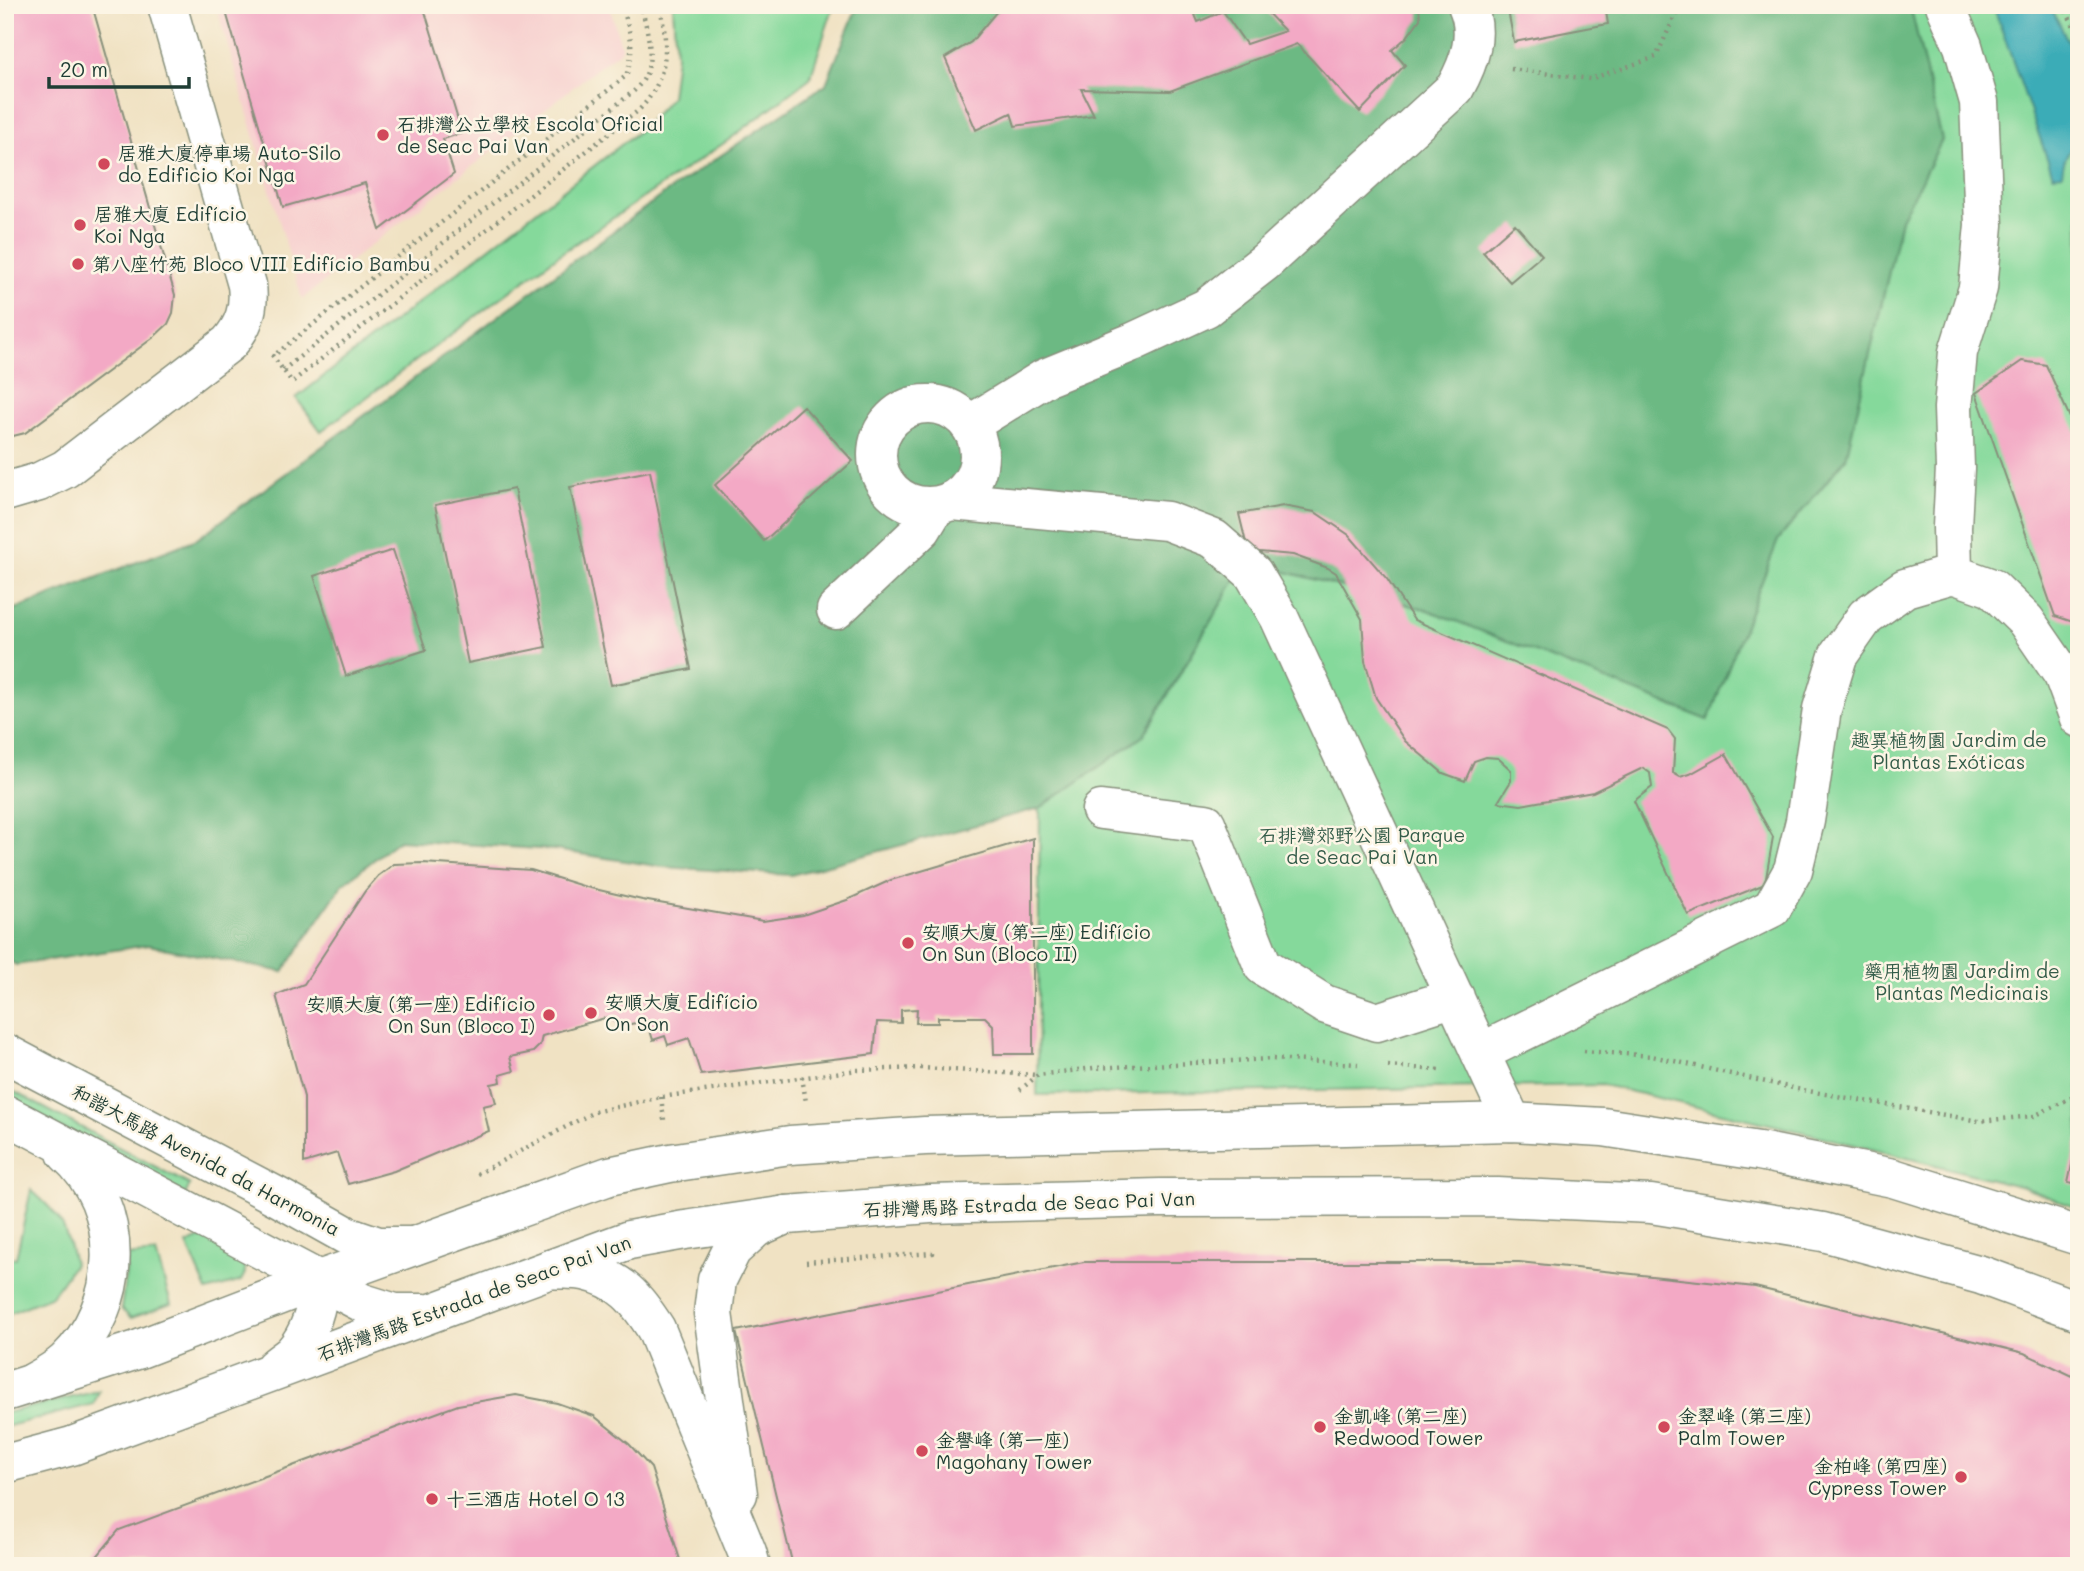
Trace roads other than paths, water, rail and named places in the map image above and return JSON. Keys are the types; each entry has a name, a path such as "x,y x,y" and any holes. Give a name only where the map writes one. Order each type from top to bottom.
{"street":[{"path":"5,492 39,482 65,469 229,343 242,327 246,316 247,285 167,5"},
{"path":"969,425 1045,378 1206,308 1265,262 1455,88 1468,64 1473,38 1467,5"},
{"path":"1945,5 1964,46 1979,102 1984,225 1978,288 1958,352 1953,408 1953,574"},
{"path":"836,610 922,528 944,503 965,489 975,475 979,458 977,440 969,425 956,413 940,405 923,404 906,408 893,418 883,430 877,446 877,461 882,477 891,490 904,500 919,505 944,503 1167,521 1214,539 1253,573 1279,617 1512,1122"},
{"path":"1485,1064 1772,908 1793,870 1805,821 1822,709 1838,656 1866,616 1905,588 1953,574 1992,588 2026,621 2063,675 2079,718"},
{"path":"1101,810 1206,823 1263,966 1324,1004 1377,1022 1455,997"},
{"name":"和諧大馬路 Avenida da Harmonia","path":"5,1053 346,1235 379,1246 413,1246"},
{"path":"5,1114 363,1303 395,1314 430,1313"},
{"path":"18,1389 137,1350 318,1280 609,1176 670,1163 790,1145 966,1134 1512,1122 1603,1127 1759,1151 1893,1178 2079,1236"},
{"path":"18,1389 65,1362 93,1328 108,1287 112,1245 102,1202 80,1165 47,1136"},
{"path":"265,1374 293,1353 311,1324 319,1290 316,1255 301,1223 278,1197"},
{"name":"石排灣馬路 Estrada de Seac Pai Van","path":"5,1464 72,1446 629,1240 787,1215 930,1204 1160,1198 1497,1197 1651,1204 1823,1232 1982,1275 2079,1311"},
{"path":"749,1559 713,1313 717,1280 732,1250 756,1228 787,1215"},
{"path":"550,1269 583,1271 615,1282 639,1302 656,1329 749,1559"}],"water":[{"path":"1993,5 2050,5 2079,63 2079,140 2067,155 2062,174 2053,175"}],"place":[{"name":"石排灣公立學校 Escola Oficial de Seac Pai Van","path":"383,135"},
{"name":"居雅大廈停車場 Auto-Silo do Edificio Koi Nga","path":"104,164"},
{"name":"居雅大廈 Edifício Koi Nga","path":"80,225"},
{"name":"第八座竹苑 Bloco VIII Edifício Bambu","path":"78,264"},
{"name":"安順大廈 (第二座) Edifício On Sun (Bloco II)","path":"908,943"},
{"name":"安順大廈 Edifício On Son","path":"591,1013"},
{"name":"安順大廈 (第一座) Edifício On Sun (Bloco I)","path":"549,1015"},
{"name":"金凱峰 (第二座) Redwood Tower","path":"1320,1427"},
{"name":"金翠峰 (第三座) Palm Tower","path":"1664,1427"},
{"name":"金譽峰 (第一座) Magohany Tower","path":"922,1451"},
{"name":"金柏峰 (第四座) Cypress Tower","path":"1961,1477"},
{"name":"十三酒店 Hotel O 13","path":"432,1499"}],"park label":[{"name":"趣異植物園 Jardim de Plantas Exóticas","path":"1949,751"},
{"name":"石排灣郊野公園 Parque de Seac Pai Van","path":"1362,846"},
{"name":"藥用植物園 Jardim de Plantas Medicinais","path":"1962,982"}]}
